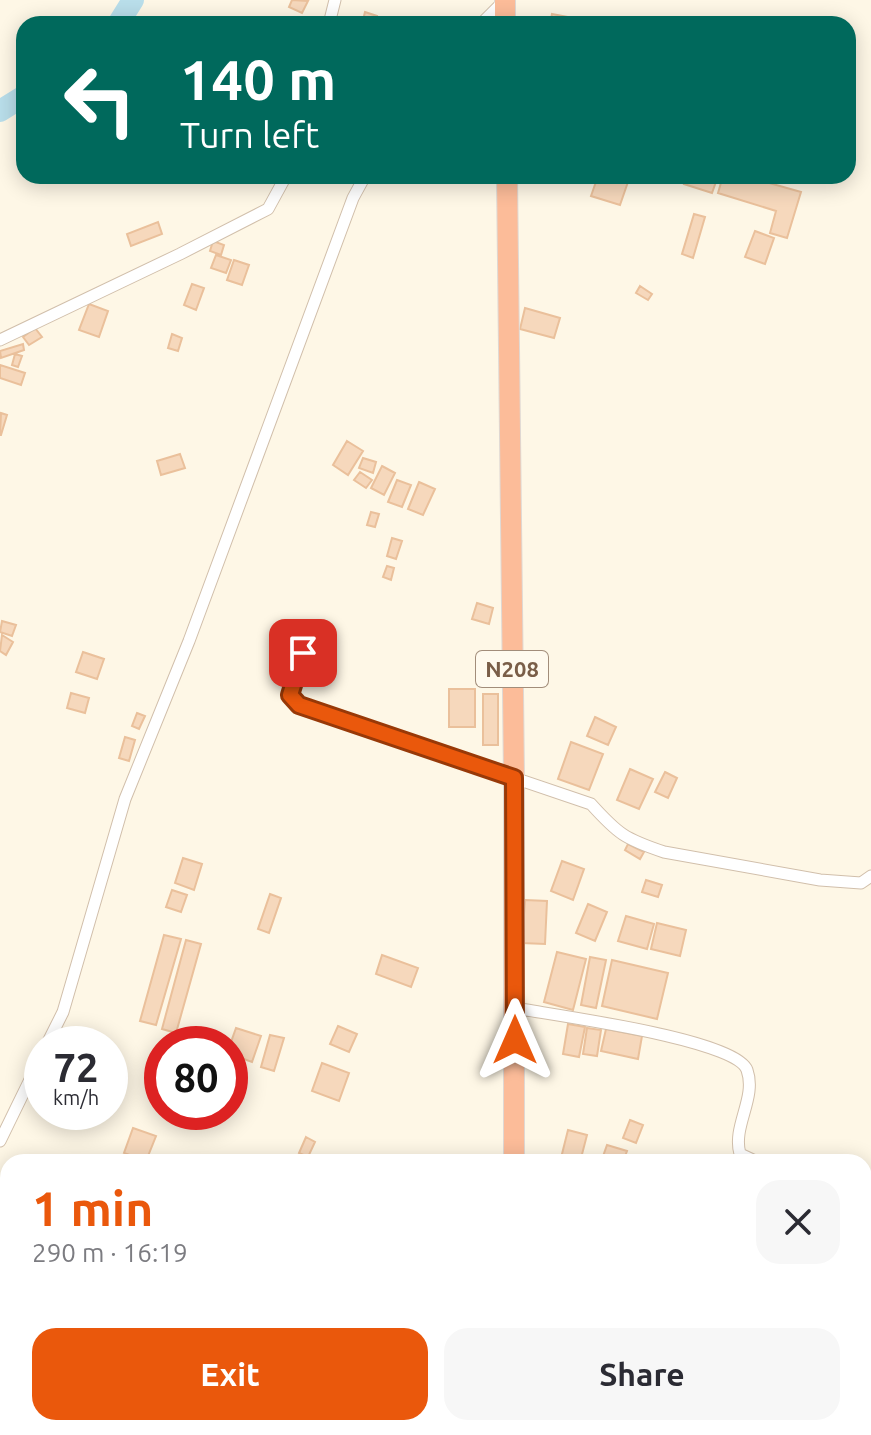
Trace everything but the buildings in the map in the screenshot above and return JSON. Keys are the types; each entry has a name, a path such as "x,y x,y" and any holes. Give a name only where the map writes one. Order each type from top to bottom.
{"highway":[{"name":"N208","path":"507,184 514,778 514,1154"}],"street":[{"path":"489,16 505,0"},
{"path":"0,340 268,209 282,184"},
{"path":"56,1026 63,1012 125,799 189,641 341,228 361,184"},
{"path":"303,653 290,695 299,705 591,804 618,834 664,852 820,880 861,883 871,876"},
{"path":"515,1008 678,1037 735,1056 747,1068 750,1088 737,1142 740,1154"},
{"path":"0,1141 24,1092"}],"waterway":[{"path":"123,16 133,0"},
{"path":"0,111 16,101"}],"route":[{"path":"303,653 290,695 299,705 514,778 515,1040"}]}
